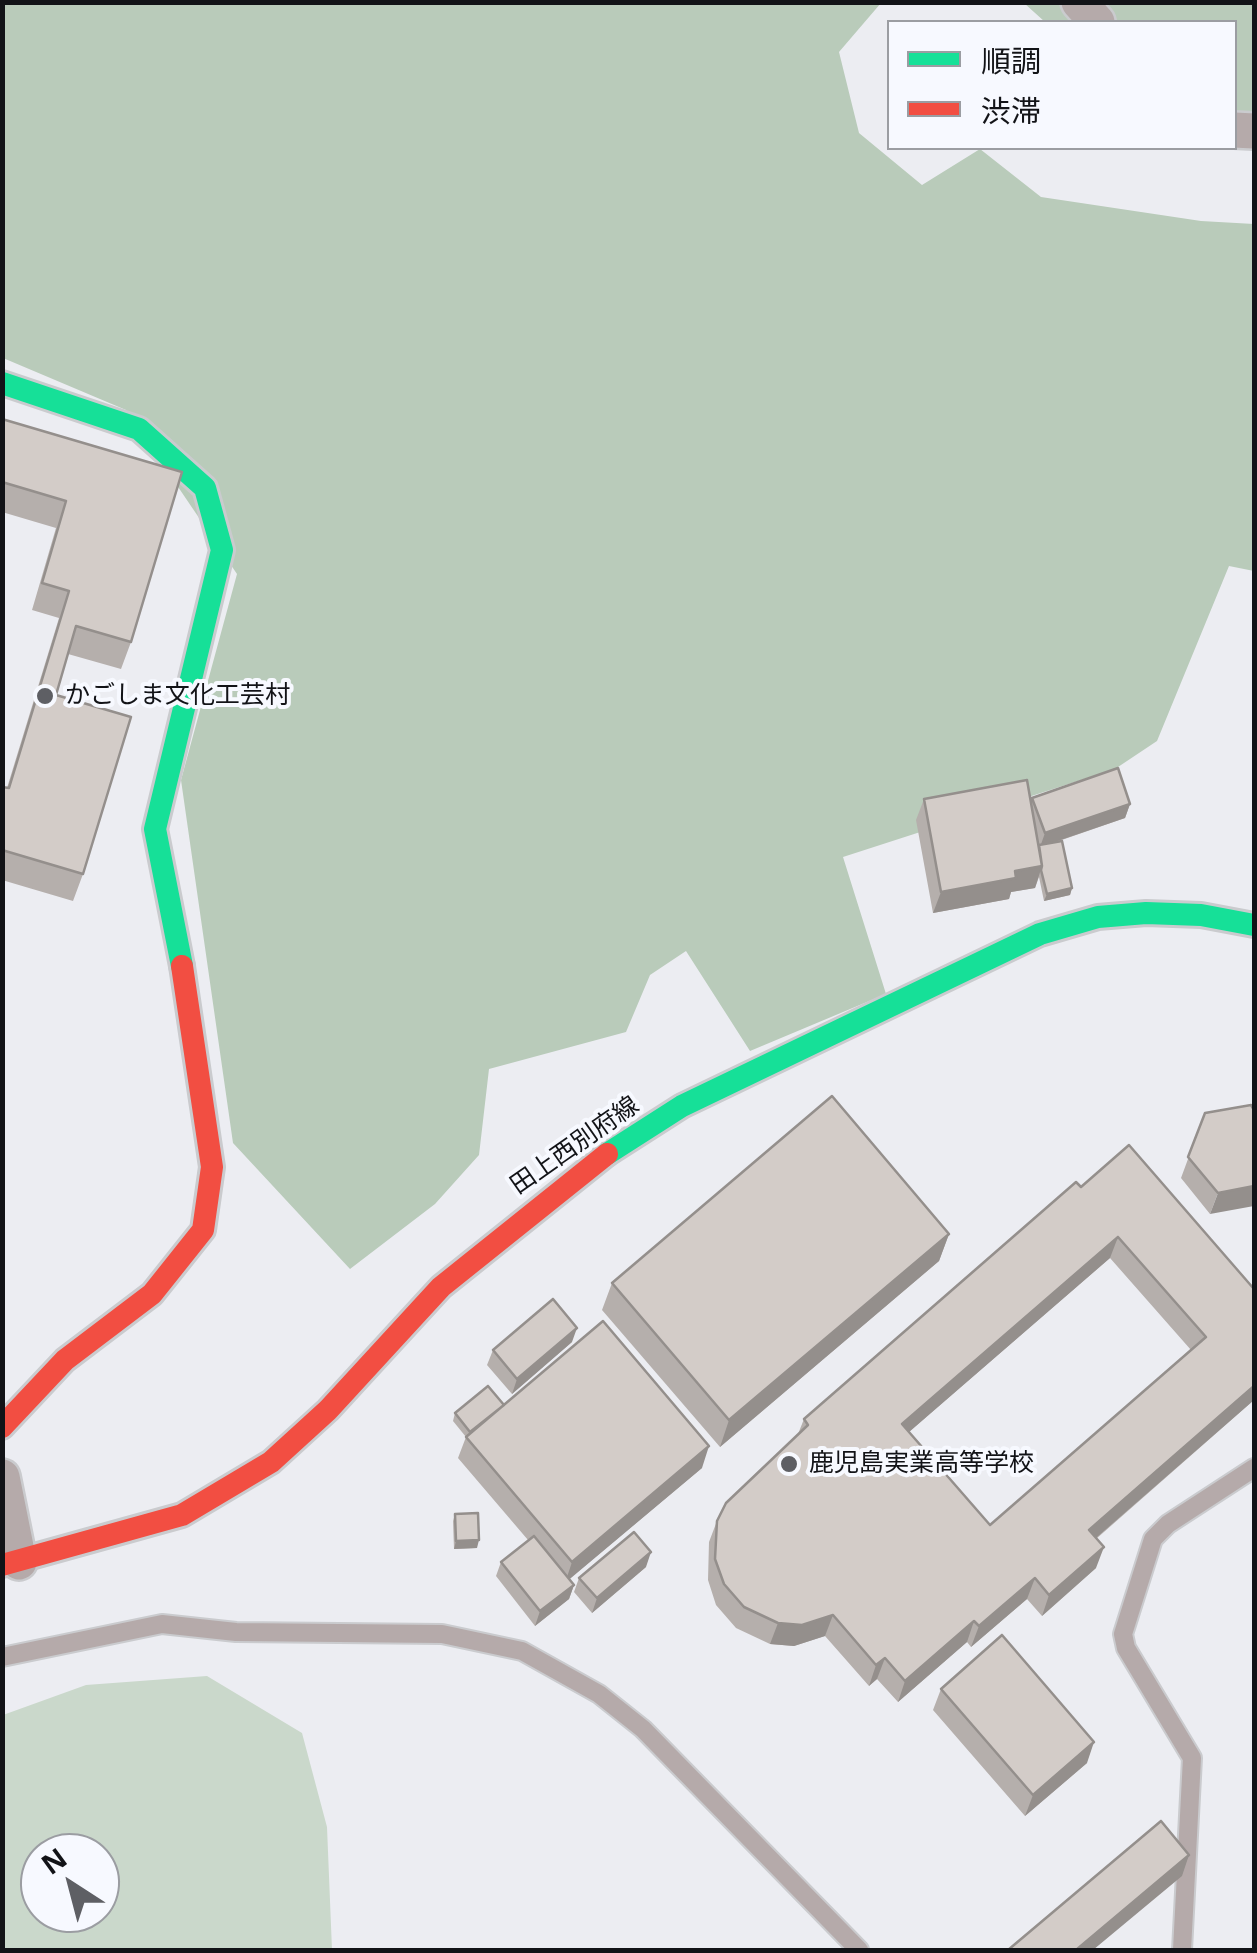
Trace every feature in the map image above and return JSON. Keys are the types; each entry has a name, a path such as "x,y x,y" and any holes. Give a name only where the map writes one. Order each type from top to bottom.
{"street":[{"path":"2,382 138,429 204,488 222,550 154,830 189,999 212,1168 203,1230 152,1294 64,1360 2,1427"},
{"name":"田上西別府線","path":"11,1564 182,1515 270,1462 328,1410 441,1287 589,1165 682,1106 1040,934 1098,918 1146,912 1201,915 1254,925"},
{"path":"2,1477 11,1564"}],"lane":[{"path":"1182,1950 1192,1758 1126,1648 1123,1634 1153,1539 1168,1524 1254,1468"},
{"path":"2,1657 162,1624 236,1632 442,1634 522,1652 599,1694 643,1729 859,1950"}],"green space":[{"path":"2,3 881,3 839,52 859,133 922,185 981,150 1041,197 1201,221 1254,224 1254,571 1229,566 1157,741 1115,769 843,857 886,994 750,1051 686,951 650,975 626,1032 489,1069 479,1155 435,1204 350,1269 233,1143 181,780 237,574 126,410 3,358"},
{"path":"1024,3 1254,3 1254,119 1237,117 1237,20 1043,20"},
{"path":"207,1676 302,1733 327,1827 332,1950 3,1950 3,1715 86,1685"}],"building":[{"name":"かごしま文化工芸村","path":"2,419 182,472 131,642 76,626 56,695 131,717 83,874 2,850 2,787 9,788 69,591 42,583 66,501 2,482"},
{"path":"1118,768 1130,804 1045,833 1032,798"},
{"path":"1027,780 1042,866 1015,871 1016,878 941,892 924,799"},
{"path":"1062,841 1072,888 1047,894 1039,845"},
{"path":"832,1096 949,1234 729,1420 612,1283"},
{"path":"1251,1105 1254,1186 1218,1193 1188,1157 1205,1113"},
{"path":"1129,1145 1254,1289 1254,1386 1089,1530 1104,1547 1049,1595 1035,1578 979,1626 974,1621 905,1681 885,1658 876,1665 833,1615 802,1625 778,1623 744,1607 724,1584 715,1559 717,1521 726,1503 808,1425 804,1419 1076,1182 1081,1187","holes":["1118,1237 1206,1337 990,1525 902,1424"]},
{"path":"553,1299 577,1328 517,1379 493,1350"},
{"path":"603,1321 709,1446 572,1562 466,1437"},
{"path":"488,1386 504,1405 470,1432 455,1413"},
{"path":"478,1513 479,1540 456,1541 455,1514"},
{"path":"634,1532 651,1552 597,1598 579,1578"},
{"path":"534,1536 574,1585 540,1611 501,1562"},
{"path":"1002,1635 1094,1742 1033,1795 941,1689"},
{"path":"1161,1821 1189,1855 1076,1950 1008,1950"}],"traffic: fast":[{"path":"2,383 139,429 205,488 222,550 155,829 182,966"},
{"path":"607,1154 682,1106 1040,934 1098,917 1146,913 1201,915 1254,925"}],"traffic: jam":[{"path":"2,1427 65,1360 152,1294 203,1230 212,1167 182,966"},
{"path":"2,1565 182,1515 271,1462 328,1410 441,1287 607,1154"}],"place":[{"name":"かごしま文化工芸村","path":"45,696"},
{"name":"鹿児島実業高等学校","path":"789,1464"}]}
